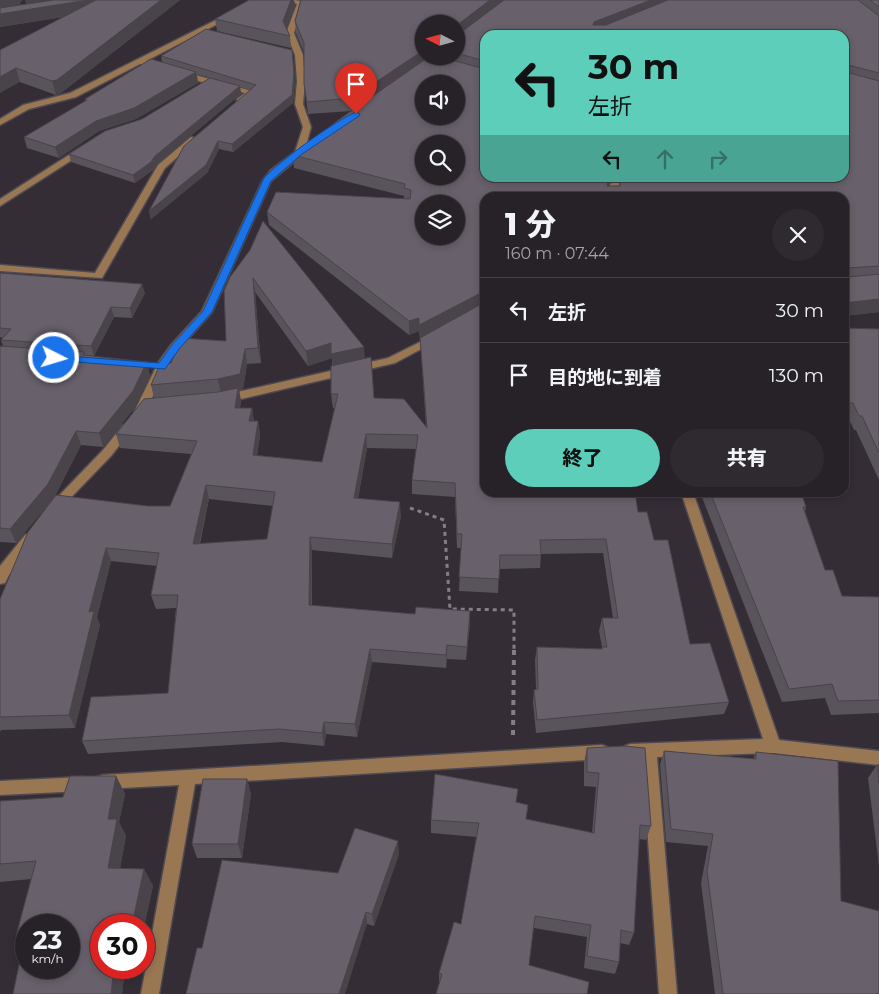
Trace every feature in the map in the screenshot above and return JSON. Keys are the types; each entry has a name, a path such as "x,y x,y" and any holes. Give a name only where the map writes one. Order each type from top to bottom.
{"street":[{"path":"0,123 26,107 73,96 261,0"},
{"path":"288,0 302,3 290,33 299,55 300,104 307,128 299,152"},
{"path":"200,31 209,33"},
{"path":"290,53 299,55"},
{"path":"140,62 208,82 251,92 236,105"},
{"path":"200,87 208,82"},
{"path":"0,268 98,276 161,167 199,136"},
{"path":"0,579 2,572 41,524 149,407 157,366 207,312 267,180 299,152 312,144"},
{"path":"0,204 88,146"},
{"path":"612,192 613,186 621,182"},
{"path":"212,401 391,361 450,329"},
{"path":"689,497 772,746"},
{"path":"0,788 648,750 772,746 879,758"},
{"path":"648,750 668,994"},
{"path":"150,994 188,777"}],"path":[{"path":"410,508 444,520 450,610 514,610 513,758"}],"building":[{"path":"54,0 88,0 0,14 0,8"},
{"path":"96,0 161,0 57,80 52,81 16,68 0,77 0,50"},
{"path":"249,0 291,0 283,21 290,36 215,19"},
{"path":"301,0 490,0 465,19 465,15 415,15 415,56 352,98 307,102 304,84 304,43 295,21"},
{"path":"504,0 651,0 594,22 593,25 606,25 668,0 858,0 879,16 879,73 849,65 849,30 480,30 480,60 465,55 465,29"},
{"path":"870,0 879,0 879,7"},
{"path":"206,29 292,50 294,73 292,95 232,144 218,141 206,165 149,211 184,146 256,85 161,56"},
{"path":"151,59 196,72 134,108 96,121 55,147 24,137 87,100 85,99"},
{"path":"465,64 480,68 480,182 608,182 607,186 620,186 620,182 849,182 849,73 879,81 879,266 849,268 849,192 480,192 480,294 419,325 419,318 409,321 267,212 276,192 410,199 411,190 404,188 405,184 293,155 337,121 417,65"},
{"path":"210,78 240,86 155,156 151,162 133,175 69,154 105,131 142,119"},
{"path":"263,221 364,347 331,354 331,343 306,351 253,278 258,348 245,349 240,374 218,379 151,385 161,362 171,363 182,338 226,341 224,291 230,277 250,250"},
{"path":"0,273 142,284 130,308 111,307 91,346 1,340 11,329 0,328"},
{"path":"879,274 879,299 849,302 849,277"},
{"path":"480,305 480,497 636,497 638,512 647,512 654,540 668,540 690,644 710,643 729,702 537,720 534,690 538,689 537,647 602,649 602,647 607,647 602,618 618,618 606,539 540,540 541,555 500,555 499,579 459,577 462,534 457,534 455,483 412,480 418,435 366,434 354,498 400,502 392,544 310,537 309,605 415,614 416,607 470,611 467,647 447,645 446,655 370,649 355,724 324,722 322,733 279,729 82,741 91,697 168,693 178,595 151,595 159,553 106,548 89,612 94,611 69,715 0,717 0,599 28,532 56,495 148,506 170,506 197,441 116,434 144,399 218,392 238,388 235,408 252,408 249,421 258,421 253,455 322,462 338,394 331,394 331,366 371,357 374,398 404,399 427,428 420,338","holes":["206,485 275,492 267,539 193,544"]},
{"path":"849,328 879,329 879,453 862,416 859,416 853,403 849,403"},
{"path":"0,346 84,352 83,355 147,362 133,391 99,433 76,431 48,484 10,529 0,528"},
{"path":"712,497 803,497 806,507 803,507 825,570 833,570 842,596 879,597 879,700 838,701 832,684 789,689"},
{"path":"624,746 645,748 651,826 640,825 634,933 621,930 619,962 587,956 591,925 535,916 529,965 589,982 587,994 436,994 442,974 439,973 454,922 461,924 479,823 431,820 435,774 518,789 516,802 528,805 526,819 594,833 599,773 587,772 587,748"},
{"path":"664,751 756,759 756,752 838,761 841,901 879,911 879,994 723,994 707,871 713,834 671,829"},
{"path":"877,765 879,765 879,783"},
{"path":"70,776 116,776 108,819 117,819 108,868 144,869 134,914 90,914 90,979 113,979 111,994 13,994 16,979 80,979 80,914 22,914 36,861 0,864 0,801 63,797"},
{"path":"203,779 247,779 238,844 192,844"},
{"path":"355,828 398,841 372,914 366,912 339,994 186,994 197,948 202,948 222,860 338,873"}],"route":[{"path":"54,358 162,366 175,347 207,312 267,180 299,152 356,114"}]}
